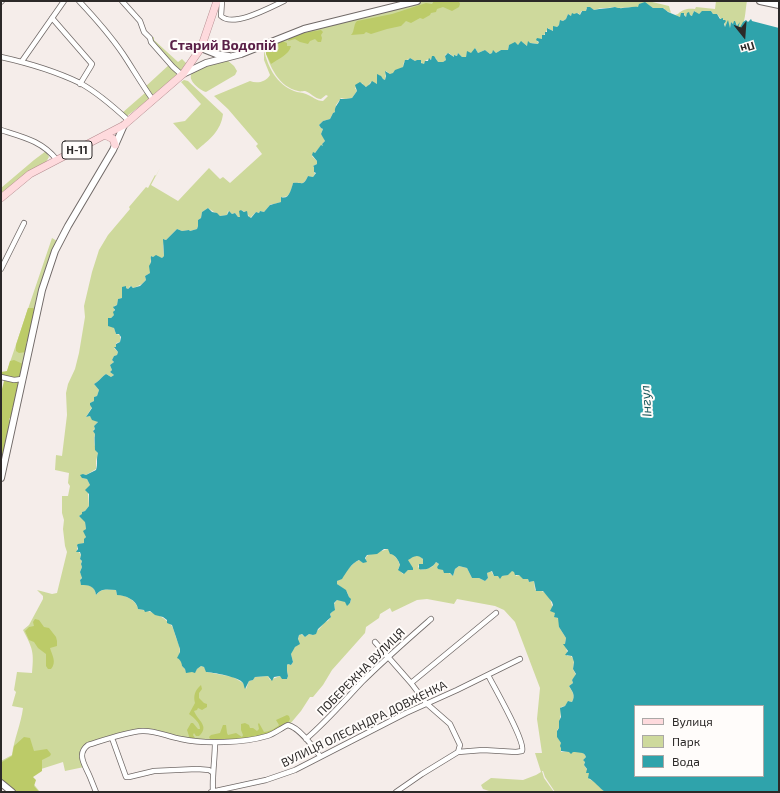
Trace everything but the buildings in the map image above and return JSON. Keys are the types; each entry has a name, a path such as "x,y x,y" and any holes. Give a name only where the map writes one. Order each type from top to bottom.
{"main road":[{"name":"Н-11","path":"1,198 26,178 126,123 182,74 201,48 217,1"},
{"path":"105,135 113,139 115,145"}],"street":[{"path":"22,62 64,1"},
{"path":"79,1 123,54 139,82 153,100"},
{"path":"122,1 140,22 144,32 150,38 151,42 173,67 182,74 206,63 232,57 304,29 417,1"},
{"path":"222,1 221,16 225,19 249,17 284,1"},
{"path":"760,1 779,5"},
{"path":"52,18 92,64 80,84"},
{"path":"201,48 216,54 232,57"},
{"path":"1,56 43,68 80,84 112,105 126,123 55,252 42,290 1,478"},
{"path":"1,130 38,143 49,151 57,160"},
{"path":"1,269 24,223"},
{"path":"1,377 14,380 22,379"},
{"path":"411,683 496,613"},
{"name":"ПОБЕРЕЖНА ВУЛИЦЯ","path":"306,739 326,721 388,656 431,619"},
{"path":"374,642 411,683 426,704 452,726 460,745 458,752"},
{"name":"ВУЛИЦЯ ОЛЕСАНДРА ДОВЖЕНКА","path":"212,792 277,777 308,764 320,756 520,659"},
{"path":"396,792 458,752 483,750 516,752 522,750 524,747 518,733 488,675"},
{"path":"96,792 82,760 82,751 84,748 88,745 136,732 148,731 180,739 215,742 241,741 273,734 288,725 292,726 306,739 320,756"},
{"path":"112,738 126,777 154,771 204,769 212,772"},
{"path":"212,792 212,772 215,768 215,742"},
{"path":"1,783 12,792"}],"green space":[{"path":"425,1 648,1 669,6 671,13 664,8 653,8 647,4 638,7 615,7 594,10 586,8 586,11 581,11 580,15 578,13 571,16 568,14 566,19 563,21 561,20 559,25 552,31 548,28 542,39 537,41 539,43 538,44 532,43 527,46 522,42 518,45 509,45 508,50 501,50 496,53 493,51 490,54 485,50 478,53 475,48 473,53 467,53 466,58 462,57 458,53 457,56 455,55 454,57 449,53 445,55 446,60 443,62 437,62 436,58 426,60 424,64 422,64 420,60 415,61 410,58 404,62 403,67 393,74 386,71 385,80 379,75 377,84 371,82 367,87 362,83 355,88 357,91 352,98 341,98 330,119 323,121 319,125 323,129 321,134 325,141 322,144 323,146 320,147 312,156 317,161 317,164 313,166 315,174 313,177 308,176 303,183 293,183 290,193 284,197 281,197 281,202 271,204 264,212 256,212 250,218 247,213 241,210 240,217 238,217 235,213 232,214 228,211 227,215 220,216 208,208 202,212 201,218 198,220 197,229 182,231 177,229 166,240 164,239 164,256 162,258 151,256 150,273 145,276 146,280 142,284 134,288 130,286 128,289 126,286 122,288 122,298 118,299 117,305 114,306 114,315 111,318 108,318 108,321 114,328 116,334 120,335 120,342 116,343 116,347 114,348 118,352 117,355 114,356 112,360 114,362 110,365 112,370 110,372 114,375 111,377 106,374 94,384 99,390 97,396 94,397 94,401 90,403 92,407 86,417 90,416 98,422 94,426 95,429 93,430 95,434 95,447 98,453 96,469 86,475 83,474 82,478 87,479 90,485 88,493 89,506 82,512 82,515 79,516 85,521 86,529 84,532 86,536 84,543 77,545 77,551 81,556 80,559 82,561 80,572 82,577 80,580 81,584 91,586 96,595 103,590 116,590 117,595 130,599 135,603 138,609 148,611 164,618 174,630 180,649 178,658 180,659 186,672 195,672 201,666 204,667 207,672 233,677 243,683 246,689 249,681 253,680 255,677 268,676 270,680 280,676 287,679 287,665 291,665 293,662 291,654 292,650 297,645 299,635 301,634 305,637 309,634 313,635 324,622 328,621 331,616 330,614 335,609 334,604 337,600 350,603 351,600 347,592 337,584 337,581 342,578 344,573 355,562 360,560 363,563 368,555 388,549 398,560 400,566 398,569 403,574 408,570 413,569 407,560 417,556 423,559 423,564 419,564 418,567 422,570 432,567 436,562 439,564 437,567 453,576 455,569 459,566 467,568 472,578 479,578 485,581 488,578 487,573 491,571 494,576 499,576 514,571 516,576 519,575 528,579 529,582 534,581 535,590 543,591 548,595 556,614 554,616 559,619 559,627 566,638 565,644 567,656 571,656 574,660 573,669 576,675 572,680 573,683 569,686 574,697 572,702 569,701 565,706 561,707 559,728 557,730 557,736 561,743 561,752 577,751 584,753 586,757 583,760 585,761 584,765 589,773 589,779 595,782 605,792 555,792 545,777 543,771 544,778 554,792 492,792 483,789 481,785 491,778 523,780 541,772 535,753 542,753 537,719 540,688 515,622 504,610 495,606 457,599 454,604 427,599 417,600 392,612 390,608 380,614 379,618 366,627 365,633 332,670 323,685 313,697 310,697 290,724 282,728 232,741 195,740 142,730 83,747 84,767 65,771 63,762 38,770 24,772 40,792 15,792 1,781 1,761 12,755 23,708 12,706 16,692 14,690 17,672 32,673 32,651 23,630 29,625 43,599 43,596 37,590 52,594 57,593 67,552 63,529 64,520 62,513 62,496 68,496 70,486 68,483 69,473 55,470 56,455 62,456 67,415 66,393 79,353 85,317 84,306 92,272 99,250 108,235 146,187 148,188 155,175 156,176 151,185 178,201 209,168 220,179 223,177 230,183 262,154 256,146 258,144 228,109 214,96 250,81 261,82 266,79 270,75 264,60 264,50 268,63 278,80 288,88 294,91 304,93 323,101 328,96 326,95 319,99 305,91 291,89 285,85 272,69 265,49 267,46 304,31"},
{"path":"434,1 459,1 460,4 459,7 452,11 443,7 437,9 436,12 431,13 423,19 420,18 411,23 406,21 401,26 371,34 366,32 364,34 351,35 357,21 392,14 426,3 432,4"},
{"path":"716,1 747,1 744,20 739,30 736,23 733,24 731,22 730,28 727,23 725,27 724,20 717,14 713,14 711,11 696,14 695,11 693,12 693,16 687,14 686,17 684,14 680,17 675,15 684,10 695,9 696,7 715,9"},
{"path":"321,30 323,32 321,35 321,42 318,42 315,39 310,41 308,44 295,39 288,41 289,39 303,33"},
{"path":"154,37 154,40 178,62 182,59 187,64 180,72 152,42 152,38"},
{"path":"282,41 287,43 287,46 291,46 290,49 286,54 271,64 266,54 266,49 269,46 273,46 274,48 269,50 274,52 279,49 278,43"},
{"path":"227,60 237,71 235,75 206,92 198,88 192,81 191,76 197,68"},
{"path":"170,64 179,73 152,95 145,87"},
{"path":"184,80 188,81 223,114 217,130 210,139 197,150 173,123 185,121 201,104 181,82"},
{"path":"145,93 148,100 127,116 122,113"},
{"path":"46,151 49,157 46,162 31,170 1,194 1,188"},
{"path":"52,238 57,241 57,243 21,375 18,378 5,377"},
{"path":"28,308 35,309 29,338 26,343 26,352 19,353 16,351 16,345"},
{"path":"14,360 23,364 21,375 14,378 1,376 1,372 7,371 10,361"},
{"path":"4,381 19,382 14,406 12,408 12,416 9,419 11,422 1,468 1,393"},
{"path":"35,619 39,620 44,627 49,628 56,637 57,646 50,648 54,661 51,669 48,669 46,666 46,654 38,648 34,642 29,640 25,631 29,627 34,626 33,622"},
{"path":"201,685 202,689 199,693 199,698 207,704 207,707 202,710 198,708 194,711 203,726 203,729 199,736 196,736 194,733 193,735 195,738 190,739 187,730 191,723 200,729 198,722 189,714 195,703 195,693"},
{"path":"287,715 290,719 287,725 263,736 231,740 210,739 209,737 220,733 223,725 226,725 228,735 236,733 242,737 241,724 245,723 249,725 250,728 257,731 259,729 259,723 264,732 268,731 279,725 276,720"},
{"path":"24,737 30,738 34,751 47,749 51,754 42,760 42,771 33,777 36,780 34,786 39,792 16,792 1,779 2,762 12,756 14,746"}],"water":[{"name":"Інгул","path":"645,2 653,8 663,8 680,17 681,13 684,13 686,17 687,13 689,12 692,16 694,11 699,14 702,11 711,11 713,14 717,14 720,19 723,18 723,20 726,21 724,24 725,27 728,20 730,28 731,22 733,24 735,21 737,26 740,22 739,29 743,22 746,20 748,22 751,19 752,21 779,28 779,792 605,792 588,778 589,773 586,773 587,769 583,760 586,757 585,755 573,752 571,754 569,752 561,751 561,743 557,737 561,717 560,708 565,706 568,701 572,702 573,700 574,695 569,686 573,683 572,680 576,674 573,669 574,662 572,656 565,655 568,651 563,644 565,644 566,638 559,627 558,618 554,617 555,613 550,611 553,605 552,602 543,591 536,591 534,581 529,582 528,579 523,579 519,575 515,575 512,571 508,575 502,576 500,579 498,576 494,576 492,571 487,573 488,578 485,581 479,578 472,578 467,568 459,566 455,569 453,576 450,573 444,573 443,570 438,569 437,567 439,564 436,562 429,568 419,569 419,564 423,564 423,559 417,556 408,560 413,570 408,570 404,574 398,570 400,565 394,555 390,554 388,549 384,549 377,554 367,555 365,558 367,562 363,563 359,560 356,561 349,568 342,579 337,581 337,584 346,590 351,599 350,603 347,606 345,602 337,600 334,603 335,610 330,614 331,617 318,629 316,634 309,634 305,637 302,634 299,635 298,639 300,644 295,647 291,654 293,662 291,665 287,665 287,679 282,679 280,676 274,677 272,681 268,676 255,677 253,680 249,681 245,689 241,681 225,675 206,672 204,667 201,666 195,673 186,673 181,661 177,658 180,649 172,625 167,623 167,620 150,611 145,612 144,610 138,609 135,603 130,599 117,595 116,590 103,590 98,592 96,595 93,588 81,585 80,580 82,578 80,572 82,561 80,559 80,552 76,552 78,549 77,545 84,543 84,539 86,537 83,531 86,529 85,522 79,516 89,506 89,494 85,490 90,485 87,479 82,478 80,475 86,475 96,470 98,453 95,450 95,434 93,431 95,429 94,426 98,422 92,420 90,416 86,417 92,408 90,403 94,401 94,397 97,396 99,390 94,384 106,374 111,377 114,375 110,372 112,370 110,365 114,362 112,360 118,352 114,347 116,347 116,344 120,342 121,337 119,334 116,334 114,328 108,326 108,318 111,318 114,315 113,312 115,310 113,307 117,305 118,299 122,298 122,287 126,286 128,289 131,286 133,288 140,286 146,280 145,276 150,273 149,266 151,256 153,257 156,255 162,258 164,256 163,239 166,240 177,229 182,231 190,231 197,229 198,220 201,218 202,212 208,208 220,216 227,215 229,211 240,217 239,211 247,211 248,216 251,218 256,212 264,212 270,205 281,202 281,197 284,198 288,196 293,183 303,183 308,176 313,177 316,173 314,172 313,166 317,164 317,161 312,155 313,152 315,153 321,145 323,146 322,144 325,141 321,134 323,129 319,125 323,121 330,119 335,112 335,108 340,99 352,98 357,91 355,85 360,82 366,87 372,81 377,84 377,74 385,80 385,71 390,74 393,73 395,70 403,67 405,60 410,58 415,61 421,60 421,63 424,64 425,61 428,61 429,58 431,60 432,56 434,56 438,62 443,62 446,60 445,56 448,53 454,57 454,55 457,56 458,53 462,57 466,57 467,51 471,53 475,48 478,53 485,50 490,54 493,50 496,53 501,50 508,50 509,45 515,42 518,45 521,41 527,46 528,41 530,43 538,44 539,42 536,40 537,38 542,39 542,35 545,35 545,32 547,32 547,28 553,31 553,26 557,27 560,20 563,21 566,19 568,14 571,16 572,13 577,13 580,15 582,11 586,11 587,7 594,10 615,7 638,7 639,4"}],"district":[{"name":"Старий Водопій","path":"223,45"}]}
